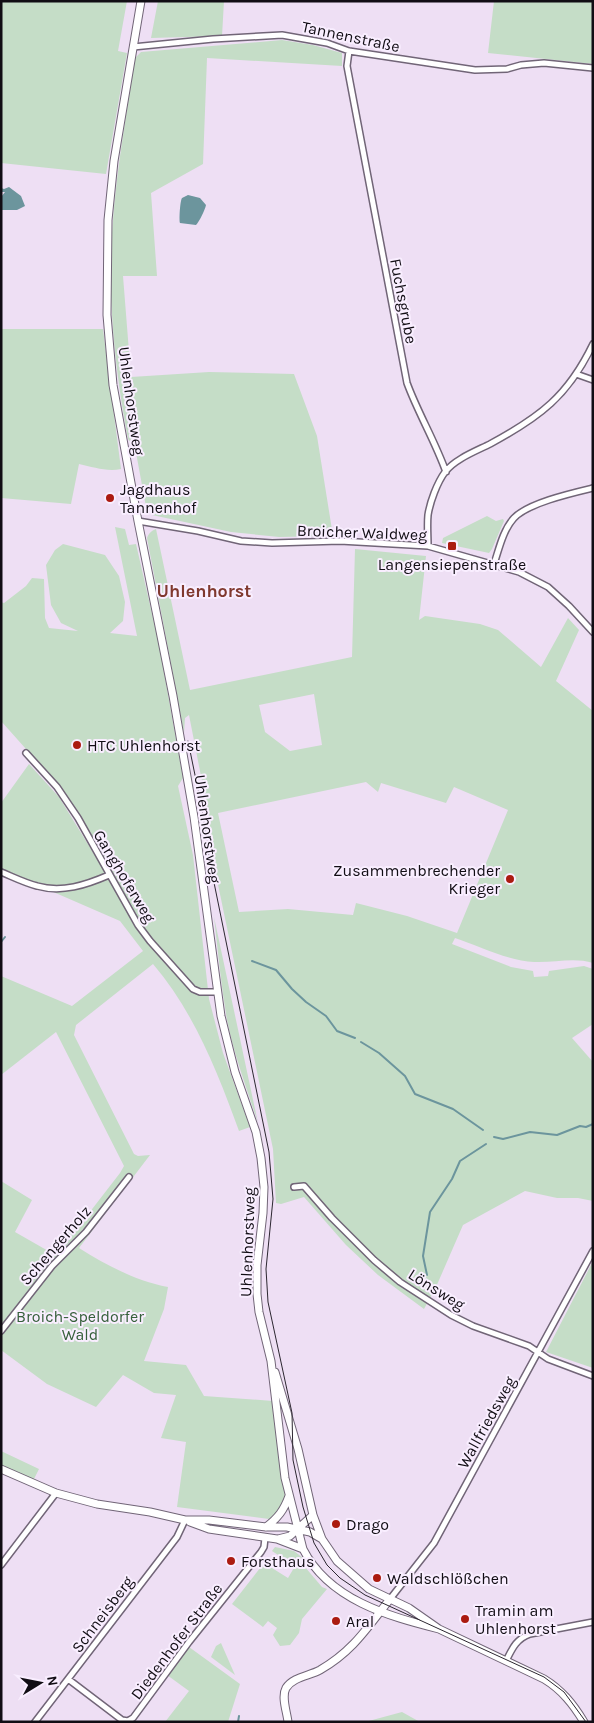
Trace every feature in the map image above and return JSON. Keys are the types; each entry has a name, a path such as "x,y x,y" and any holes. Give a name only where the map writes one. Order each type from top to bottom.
{"main road":[{"name":"Uhlenhorstweg","path":"141,1 114,161 108,220 106,266 107,315 113,385 173,696 188,783 217,992 228,1051 256,1132 261,1158 264,1213 256,1280 260,1312 271,1362 282,1460 297,1530 303,1549 316,1570 333,1586 358,1602 400,1619 439,1629"},
{"name":"Uhlenhorstweg","path":"271,1362 279,1382 298,1449 313,1515 322,1539 337,1561 369,1588 408,1608 439,1629"},
{"path":"1,1469 56,1493 97,1504 150,1512 185,1520 209,1530 265,1538 285,1538 313,1515"},
{"path":"266,1527 286,1507 289,1495"},
{"path":"185,1520 209,1520 287,1528 310,1532 322,1539"},
{"path":"277,1539 303,1549"},
{"path":"288,1722 284,1691 289,1684 323,1668 345,1652 371,1626 390,1599"},
{"path":"439,1629 555,1686 573,1705 584,1722"}],"street":[{"name":"Tannenstraße","path":"133,47 282,35 327,43 349,51 475,70 508,69 521,65 544,63 593,68"},
{"name":"Fuchsgrube","path":"349,51 347,66 407,383 416,408 438,451 446,472"},
{"path":"428,546 428,515 436,491 446,472 460,460 522,427 546,410 576,374 593,344"},
{"path":"576,374 593,380"},
{"path":"494,564 509,525 522,512 532,507 593,488"},
{"name":"Broicher Waldweg","path":"138,521 198,531 241,541 340,541 428,546 519,572 548,587 593,632"},
{"name":"Ganghoferweg","path":"26,753 57,787 78,818 108,875 138,925 150,941 193,989 200,992 217,992"},
{"path":"1,872 38,886 57,889 74,888 108,875"},
{"name":"Schengerholz","path":"1,1331 52,1266 86,1232 129,1177"},
{"name":"Lönsweg","path":"294,1187 304,1186 353,1239 400,1282 473,1326 529,1346 548,1359 593,1376"},
{"name":"Wallfriedsweg","path":"390,1599 434,1543 593,1251"},
{"path":"1,1565 56,1493"},
{"name":"Schneisberg","path":"35,1722 177,1537 185,1520"},
{"name":"Diedenhofer Straße","path":"68,1679 122,1720 130,1720 261,1552 265,1538"},
{"path":"506,1661 516,1643 522,1637 593,1622"}],"green space":[{"path":"1,1 127,1 118,51 127,53 106,174 1,163"},
{"path":"158,1 224,1 222,36 151,38"},
{"path":"494,1 593,1 593,64 488,53"},
{"path":"282,40 313,45 342,53 342,66 207,58 203,164 151,193 157,276 123,276 131,377 209,372 294,374 317,436 333,536 279,537 231,532 152,515 146,507 135,447 128,439 115,350 111,296 114,206 135,58 141,52"},
{"path":"1,329 103,329 121,469 105,470 79,464 71,504 1,498"},
{"path":"487,516 496,521 503,519 504,521 489,553 442,543 443,538"},
{"name":"Broich-Speldorfer Wald","path":"115,527 125,529 129,545 136,544 159,644 183,778 178,786 193,855 209,999 223,1053 250,1127 239,1131 204,1044 181,1002 153,964 76,1025 74,1035 134,1154 138,1156 150,1155 79,1248 122,1272 144,1281 168,1287 164,1309 144,1361 186,1365 204,1396 273,1401 279,1441 279,1462 285,1495 283,1505 269,1519 177,1507 186,1442 161,1438 176,1395 154,1393 123,1375 96,1407 47,1384 1,1350 1,1181 32,1200 15,1232 50,1252 73,1222 79,1226 124,1166 56,1032 1,1075 1,976 72,1006 143,951 120,921 51,891 52,886 28,880 1,869 1,803 29,764 59,797 94,854 100,851 81,817 59,786 1,721 1,602 4,603 26,586 32,578 44,579 45,618 49,628 78,631 61,623 51,605 46,565 55,550 63,544 105,555 119,576 125,602 123,621 110,633 137,636"},
{"path":"156,529 190,690 352,657 355,549 426,556 419,620 425,616 480,624 498,630 541,667 568,618 579,630 556,681 593,711 593,963 579,960 524,961 504,956 455,938 452,944 511,967 533,971 534,977 548,976 549,971 584,966 593,969 593,1024 572,1038 593,1062 593,1201 578,1198 557,1198 525,1191 463,1225 436,1287 424,1309 378,1275 346,1245 304,1197 281,1204 276,1203 273,1149 210,846 210,822 189,715 185,718 184,733 147,538 150,532","holes":["314,694 322,745 290,751 265,732 259,705","366,782 378,792 381,783 446,803 454,787 508,810 457,933 407,916 356,903 353,915 288,909 239,912 218,813"]},
{"path":"214,917 258,1123 237,1059 227,1020"},
{"path":"593,1261 593,1368 546,1352"},
{"path":"1,1451 39,1469 33,1481 1,1466"},
{"path":"275,1547 294,1551 303,1558 305,1567 322,1587 327,1589 302,1619 299,1633 290,1645 280,1646 273,1635 277,1628 268,1621 263,1627 232,1604 264,1563 288,1578 295,1566 272,1551"},
{"path":"221,1643 235,1675 211,1657 216,1646"},
{"path":"189,1647 240,1684 228,1722 165,1722 189,1691 167,1675"},
{"path":"402,1712 420,1722 365,1722"}],"shaded area":[{"path":"9,187 21,196 25,206 17,210 1,210 1,197 5,192 1,192 1,188"},
{"path":"188,195 200,198 206,205 196,225 180,223 181,200"}],"waterway":[{"path":"1,942 5,937"},
{"path":"252,961 276,970 306,1002 326,1016 337,1031 355,1038"},
{"path":"361,1042 379,1053 405,1076 415,1094 453,1109 483,1130"},
{"path":"494,1137 503,1139 530,1132 557,1135 580,1126 586,1127 593,1124"},
{"path":"427,1275 423,1256 430,1212 452,1179 460,1161 486,1144"},
{"path":"238,1722 239,1716"}],"tram line":[{"path":"188,741 202,809 210,863 269,1152 273,1199 266,1269 268,1302 292,1413 293,1460 303,1507 314,1543 327,1565 340,1578 365,1595 544,1677 564,1692 586,1722"}],"place":[{"name":"Jagdhaus Tannenhof","path":"110,498"},
{"name":"Langensiepenstraße","path":"452,546"},
{"name":"HTC Uhlenhorst","path":"77,745"},
{"name":"Zusammenbrechender Krieger","path":"510,879"},
{"name":"Drago","path":"336,1524"},
{"name":"Forsthaus","path":"231,1561"},
{"name":"Waldschlößchen","path":"377,1578"},
{"name":"Tramin am Uhlenhorst","path":"465,1619"},
{"name":"Aral","path":"336,1621"}],"district":[{"name":"Uhlenhorst","path":"204,591"}]}
